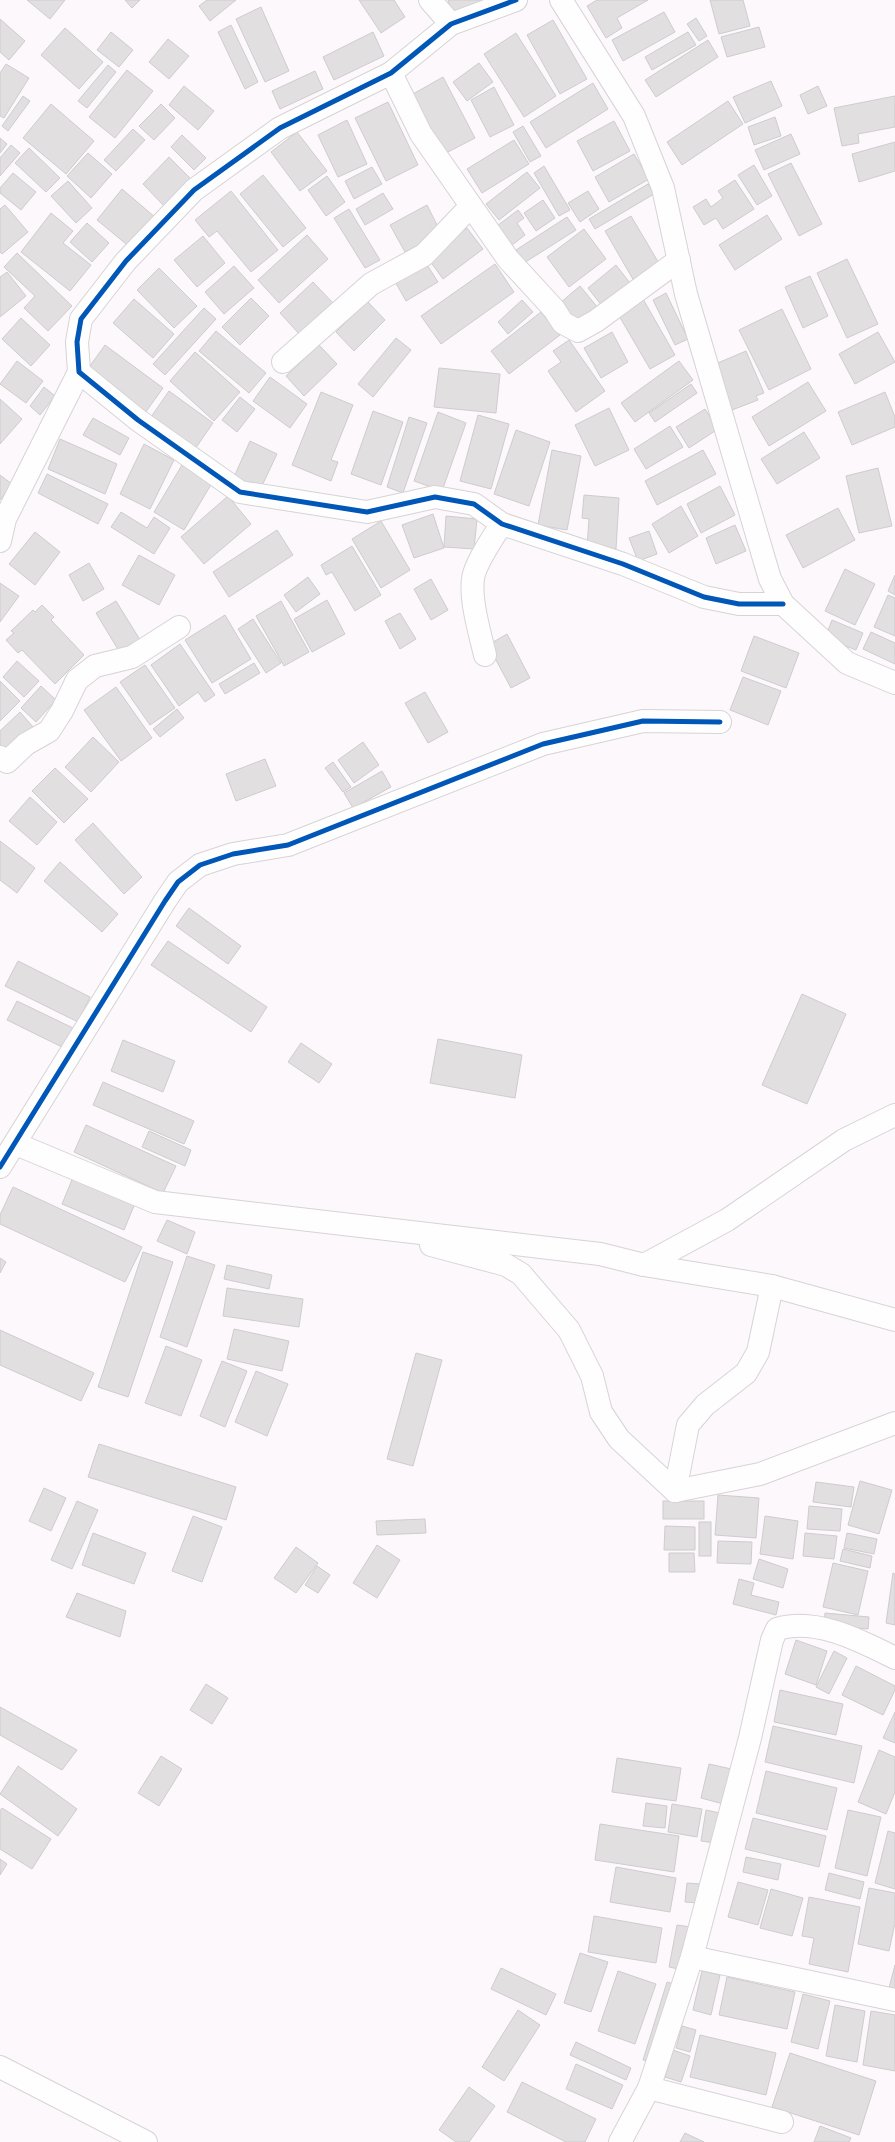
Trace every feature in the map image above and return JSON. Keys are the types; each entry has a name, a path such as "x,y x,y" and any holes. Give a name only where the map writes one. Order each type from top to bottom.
{"street":[{"path":"430,0 451,24"},
{"path":"0,541 5,519 79,372 77,342 81,319 126,261 194,190 280,128 391,73 451,24 516,0"},
{"path":"561,0 634,116 663,188 686,294 770,579 783,604 847,663 895,683"},
{"path":"391,73 421,134 470,207 508,259 554,309 563,323 578,331 596,321 679,260"},
{"path":"283,362 371,284 424,255 470,207"},
{"path":"79,372 138,420 240,492 367,512 435,497 474,504 502,524 623,564 704,597 739,604 783,604"},
{"path":"485,655 475,611 472,578 491,541 502,524"},
{"path":"0,757 7,762 26,744 49,731 62,710 77,680 95,666 132,657 179,627"},
{"path":"0,1167 16,1144 165,901 178,882 200,865 233,854 288,845 543,744 643,721 720,722"},
{"path":"644,1265 727,1220 844,1140 895,1115"},
{"path":"16,1144 154,1202 600,1254 644,1265 772,1286 895,1320"},
{"path":"367,1228 506,1265 521,1274 569,1330 592,1376 601,1412 618,1439 675,1491"},
{"path":"675,1491 688,1424 705,1405 746,1373 758,1352 772,1286"},
{"path":"675,1491 760,1474 895,1423"},
{"path":"620,2142 649,2088 692,1957 750,1738 772,1640 777,1629 790,1625 839,1631 895,1658"},
{"path":"692,1957 895,2000"},
{"path":"0,2067 146,2142"},
{"path":"649,2088 782,2122"}],"building":[{"path":"27,0 65,0 50,19"},
{"path":"125,0 140,0 132,8"},
{"path":"207,0 236,0 210,21 199,6"},
{"path":"359,0 394,0 405,17 381,33"},
{"path":"448,0 491,0 453,15"},
{"path":"597,0 648,0 617,18 622,28 606,38 587,6"},
{"path":"710,0 743,0 750,26 719,34"},
{"path":"261,7 289,71 265,82 236,19"},
{"path":"664,12 675,32 623,61 612,40"},
{"path":"696,18 707,36 699,41 687,24"},
{"path":"0,19 25,41 9,60 0,52"},
{"path":"553,20 587,79 560,94 527,35"},
{"path":"231,25 258,82 245,89 218,32"},
{"path":"759,27 765,47 727,57 721,37"},
{"path":"65,28 103,62 79,89 41,55"},
{"path":"111,32 133,50 119,67 97,50"},
{"path":"373,32 384,56 334,80 323,57"},
{"path":"688,32 696,45 652,70 645,57"},
{"path":"516,33 556,96 524,117 484,54"},
{"path":"168,39 189,56 169,79 149,62"},
{"path":"708,40 718,57 656,97 645,80"},
{"path":"479,63 493,82 467,101 453,82"},
{"path":"6,64 29,78 4,118 0,116 0,73"},
{"path":"108,65 116,72 87,108 78,101"},
{"path":"127,70 153,91 115,138 89,117"},
{"path":"315,71 323,89 280,109 272,91"},
{"path":"443,77 475,138 444,154 413,94"},
{"path":"771,81 782,106 745,123 733,97"},
{"path":"593,83 608,109 546,148 530,122"},
{"path":"184,86 214,111 198,130 169,105"},
{"path":"818,86 827,106 808,114 800,95"},
{"path":"494,87 514,125 490,137 471,100"},
{"path":"23,96 30,101 8,131 2,126"},
{"path":"895,96 895,127 858,134 859,143 842,146 834,108"},
{"path":"728,101 743,124 682,165 667,142"},
{"path":"388,102 418,165 386,181 355,118"},
{"path":"51,104 94,141 66,174 23,138"},
{"path":"161,104 175,118 154,140 139,126"},
{"path":"775,117 781,136 754,145 748,127"},
{"path":"347,120 367,164 338,177 318,135"},
{"path":"614,121 630,151 593,171 577,141"},
{"path":"523,126 541,156 530,162 513,132"},
{"path":"133,129 145,140 116,171 104,160"},
{"path":"297,132 327,171 300,191 271,152"},
{"path":"791,134 800,154 764,170 755,150"},
{"path":"182,135 206,158 194,170 171,147"},
{"path":"0,138 7,144 0,153"},
{"path":"514,140 529,164 482,193 467,169"},
{"path":"895,142 895,171 859,182 852,154"},
{"path":"11,145 20,153 0,176 0,158"},
{"path":"29,148 60,178 46,192 15,163"},
{"path":"88,153 112,174 91,198 67,176"},
{"path":"634,154 649,179 609,202 595,177"},
{"path":"169,157 191,179 164,206 143,184"},
{"path":"791,163 822,224 799,236 768,174"},
{"path":"754,165 772,196 757,205 738,175"},
{"path":"544,166 570,210 559,216 534,173"},
{"path":"372,167 382,184 354,199 345,181"},
{"path":"527,172 540,188 499,220 486,204"},
{"path":"13,173 36,192 21,210 0,193 0,188"},
{"path":"263,175 306,228 283,247 240,194"},
{"path":"327,176 345,202 326,216 308,190"},
{"path":"735,180 754,209 723,229 716,218 704,225 693,207 706,199 711,207 723,198 718,191"},
{"path":"68,181 92,208 76,223 51,196"},
{"path":"648,184 654,194 595,229 589,219"},
{"path":"122,189 156,218 131,248 97,220"},
{"path":"231,191 278,250 251,272 217,231 209,237 195,220"},
{"path":"588,191 599,209 580,222 568,203"},
{"path":"383,193 393,209 365,225 356,209"},
{"path":"543,200 555,218 536,231 524,213"},
{"path":"5,205 28,232 2,254 0,252 0,209"},
{"path":"427,205 441,233 405,252 390,225"},
{"path":"349,209 380,260 365,268 334,218"},
{"path":"518,210 524,218 517,223 525,235 511,246 497,226"},
{"path":"51,213 73,231 63,243 91,265 70,291 21,252"},
{"path":"767,215 782,239 735,270 719,245"},
{"path":"631,216 660,265 634,281 605,231"},
{"path":"567,217 576,230 524,263 516,250"},
{"path":"87,223 109,243 92,262 70,242"},
{"path":"467,228 483,249 443,279 427,257"},
{"path":"584,229 606,259 569,287 547,257"},
{"path":"307,235 328,259 279,303 258,280"},
{"path":"203,236 225,263 197,287 174,260"},
{"path":"17,253 72,306 48,331 24,308 35,296 4,267"},
{"path":"847,259 878,324 847,338 817,273"},
{"path":"424,260 438,282 406,301 393,278"},
{"path":"495,264 514,292 441,344 421,316"},
{"path":"616,265 630,283 602,306 588,288"},
{"path":"234,266 254,288 224,314 205,292"},
{"path":"159,268 197,306 174,328 137,290"},
{"path":"7,272 26,296 0,317 0,277"},
{"path":"810,276 828,316 803,328 785,287"},
{"path":"313,282 334,304 301,336 280,313"},
{"path":"580,286 599,309 578,326 560,303"},
{"path":"666,293 688,339 675,345 653,300"},
{"path":"251,298 269,316 240,345 222,327"},
{"path":"134,299 174,334 153,358 113,323"},
{"path":"643,299 675,355 650,369 618,314"},
{"path":"522,300 533,312 508,334 498,322"},
{"path":"367,301 385,320 354,351 336,332"},
{"path":"204,308 216,319 165,375 153,364"},
{"path":"782,309 811,369 769,390 739,330"},
{"path":"541,312 560,335 509,374 491,351"},
{"path":"21,318 50,345 31,366 2,339"},
{"path":"216,331 266,373 249,393 199,351"},
{"path":"612,332 628,362 601,378 584,348"},
{"path":"878,332 895,362 855,384 839,354"},
{"path":"396,338 411,350 373,397 358,384"},
{"path":"569,340 605,391 576,412 548,371 561,362 553,351"},
{"path":"105,345 163,388 145,413 87,370"},
{"path":"319,345 337,364 304,396 286,376"},
{"path":"746,351 764,393 756,396 758,400 732,410 713,365"},
{"path":"195,352 240,392 214,421 170,381"},
{"path":"17,361 43,381 26,403 0,384"},
{"path":"679,361 693,380 635,422 621,403"},
{"path":"439,368 500,374 496,413 434,407"},
{"path":"270,377 307,404 290,428 253,401"},
{"path":"808,382 826,411 769,446 752,417"},
{"path":"691,384 697,393 655,422 649,413"},
{"path":"44,387 55,396 40,415 30,406"},
{"path":"169,391 213,423 195,449 151,417"},
{"path":"321,392 353,405 331,460 338,462 331,481 292,465"},
{"path":"885,392 895,417 895,427 852,445 838,412"},
{"path":"240,397 255,409 237,432 222,420"},
{"path":"0,399 22,419 0,444"},
{"path":"609,408 629,450 595,466 575,425"},
{"path":"705,409 718,429 689,448 676,427"},
{"path":"373,411 403,422 381,485 351,474"},
{"path":"438,412 466,423 442,491 414,481"},
{"path":"478,415 509,424 491,489 460,481"},
{"path":"409,417 427,423 403,493 387,487"},
{"path":"93,418 129,438 120,455 83,435"},
{"path":"670,426 683,447 646,469 634,449"},
{"path":"516,430 550,442 529,506 494,494"},
{"path":"804,432 820,458 777,484 761,459"},
{"path":"60,439 117,464 105,494 48,469"},
{"path":"250,441 277,454 260,490 234,477"},
{"path":"144,444 174,460 150,509 120,494"},
{"path":"552,450 581,456 567,530 538,525"},
{"path":"703,450 716,474 657,505 645,481"},
{"path":"182,465 212,483 184,530 154,512"},
{"path":"878,468 892,526 859,533 846,476"},
{"path":"47,474 108,504 98,524 38,493"},
{"path":"0,475 12,484 0,500"},
{"path":"720,486 735,515 701,533 687,504"},
{"path":"584,495 619,498 616,549 587,547 589,519 582,518"},
{"path":"228,496 251,524 204,564 181,537"},
{"path":"681,506 698,536 669,553 652,524"},
{"path":"838,508 855,540 803,568 786,535"},
{"path":"121,512 147,528 154,517 170,528 154,554 111,527"},
{"path":"433,514 444,548 414,558 402,525"},
{"path":"446,516 477,519 474,549 444,547"},
{"path":"381,521 410,570 381,588 352,539"},
{"path":"735,525 746,551 716,564 706,538"},
{"path":"277,530 293,555 229,597 213,572"},
{"path":"649,531 657,554 638,561 629,538"},
{"path":"35,532 60,552 35,585 9,564"},
{"path":"352,546 381,595 355,611 332,572 326,575 321,565"},
{"path":"139,555 175,575 159,605 122,585"},
{"path":"89,563 104,589 83,601 69,575"},
{"path":"845,569 875,584 855,625 825,611"},
{"path":"895,575 895,595 888,591"},
{"path":"308,577 320,594 296,612 284,595"},
{"path":"431,579 448,610 431,620 414,589"},
{"path":"0,583 19,596 0,622"},
{"path":"888,595 895,598 895,636 874,627"},
{"path":"327,600 345,634 312,652 294,619"},
{"path":"116,601 142,643 122,656 96,613"},
{"path":"281,601 309,652 284,666 256,616"},
{"path":"42,605 54,617 51,620 84,655 55,684 22,650 18,653 6,640 14,633 11,631 33,610 35,612"},
{"path":"400,613 416,639 400,649 385,621"},
{"path":"225,615 251,659 212,683 185,640"},
{"path":"253,619 281,663 266,673 238,629"},
{"path":"832,620 863,633 856,650 825,638"},
{"path":"871,632 895,643 895,664 863,649"},
{"path":"507,634 530,678 511,688 488,645"},
{"path":"754,636 799,653 786,688 741,671"},
{"path":"180,644 215,695 205,702 198,692 179,706 151,665"},
{"path":"17,661 39,681 24,697 3,677"},
{"path":"254,663 260,673 225,694 219,684"},
{"path":"145,665 175,708 150,725 120,682"},
{"path":"743,677 781,691 768,725 730,710"},
{"path":"0,681 20,701 0,721"},
{"path":"41,686 56,700 36,722 21,708"},
{"path":"116,687 152,738 121,761 84,710"},
{"path":"425,692 448,732 428,743 405,703"},
{"path":"177,709 184,718 160,737 153,729"},
{"path":"20,712 34,728 4,756 0,751 0,731"},
{"path":"93,737 119,762 91,792 65,767"},
{"path":"363,742 379,765 354,783 338,760"},
{"path":"265,759 276,786 236,801 226,774"},
{"path":"333,762 351,787 343,792 325,768"},
{"path":"55,768 88,799 64,823 32,791"},
{"path":"382,771 391,787 353,808 344,793"},
{"path":"30,797 57,822 37,845 9,821"},
{"path":"93,823 142,877 124,894 75,840"},
{"path":"0,841 35,868 17,893 0,880"},
{"path":"60,862 118,914 102,932 44,881"},
{"path":"189,908 241,946 228,964 176,926"},
{"path":"168,941 267,1007 251,1032 151,965"},
{"path":"18,961 90,997 78,1022 5,986"},
{"path":"802,994 846,1014 807,1104 762,1085"},
{"path":"17,1001 73,1028 64,1048 7,1020"},
{"path":"438,1039 522,1055 515,1098 430,1083"},
{"path":"123,1040 175,1061 163,1092 111,1071"},
{"path":"301,1043 332,1064 319,1083 288,1062"},
{"path":"103,1082 194,1121 184,1144 93,1105"},
{"path":"86,1125 176,1166 163,1193 74,1152"},
{"path":"149,1131 191,1150 185,1166 142,1147"},
{"path":"74,1175 136,1201 124,1230 62,1204"},
{"path":"13,1187 142,1247 125,1282 0,1224 0,1215"},
{"path":"167,1220 195,1232 187,1254 157,1241"},
{"path":"143,1252 173,1262 128,1397 98,1387"},
{"path":"187,1256 215,1265 187,1347 160,1337"},
{"path":"0,1258 6,1262 0,1273"},
{"path":"227,1265 272,1275 269,1289 224,1279"},
{"path":"227,1288 303,1299 299,1327 223,1316"},
{"path":"234,1329 289,1341 282,1371 227,1359"},
{"path":"0,1330 94,1373 81,1401 0,1365"},
{"path":"166,1346 202,1360 181,1416 145,1403"},
{"path":"416,1353 442,1360 413,1466 387,1459"},
{"path":"222,1361 247,1371 225,1427 200,1416"},
{"path":"256,1371 288,1384 267,1436 235,1422"},
{"path":"99,1444 236,1487 226,1520 88,1477"},
{"path":"860,1481 892,1490 879,1534 848,1525"},
{"path":"816,1482 854,1487 851,1507 813,1502"},
{"path":"44,1488 66,1498 51,1531 29,1521"},
{"path":"718,1495 759,1498 756,1538 715,1535"},
{"path":"77,1501 98,1510 72,1569 51,1560"},
{"path":"663,1501 704,1501 704,1519 663,1519"},
{"path":"809,1506 842,1509 840,1531 807,1529"},
{"path":"193,1516 222,1527 202,1582 172,1571"},
{"path":"765,1516 798,1521 793,1559 760,1554"},
{"path":"425,1519 426,1533 377,1535 376,1521"},
{"path":"699,1522 711,1522 711,1556 699,1556"},
{"path":"665,1526 695,1527 695,1550 664,1550"},
{"path":"93,1533 146,1553 134,1584 82,1565"},
{"path":"805,1533 837,1536 834,1559 803,1556"},
{"path":"847,1533 877,1539 874,1554 844,1548"},
{"path":"718,1541 752,1542 751,1564 717,1563"},
{"path":"377,1545 400,1560 377,1598 353,1583"},
{"path":"296,1547 318,1563 296,1593 274,1578"},
{"path":"843,1549 872,1556 870,1568 840,1561"},
{"path":"669,1553 694,1553 695,1572 669,1572"},
{"path":"759,1559 788,1569 783,1588 753,1579"},
{"path":"833,1563 868,1571 858,1615 823,1607"},
{"path":"317,1566 330,1575 318,1593 305,1585"},
{"path":"893,1573 895,1574 895,1625 886,1623"},
{"path":"739,1579 754,1583 751,1595 779,1602 776,1615 733,1604"},
{"path":"77,1593 126,1611 120,1637 66,1617"},
{"path":"825,1613 869,1617 868,1629 824,1625"},
{"path":"796,1640 827,1651 816,1685 785,1674"},
{"path":"834,1651 847,1658 829,1694 816,1687"},
{"path":"856,1666 895,1686 895,1690 883,1715 842,1695"},
{"path":"206,1684 228,1698 212,1724 190,1710"},
{"path":"780,1690 843,1704 836,1735 774,1722"},
{"path":"0,1707 77,1750 62,1770 0,1735"},
{"path":"895,1712 895,1743 883,1738"},
{"path":"773,1726 862,1746 854,1783 765,1762"},
{"path":"879,1750 895,1757 895,1792 886,1814 858,1802"},
{"path":"161,1756 182,1769 159,1806 138,1793"},
{"path":"617,1758 681,1768 676,1801 612,1792"},
{"path":"709,1764 736,1770 727,1805 701,1798"},
{"path":"18,1766 77,1809 58,1836 0,1794"},
{"path":"766,1771 837,1788 827,1830 756,1813"},
{"path":"646,1803 667,1806 665,1828 643,1826"},
{"path":"672,1804 702,1809 697,1837 668,1832"},
{"path":"2,1808 51,1839 32,1869 0,1849 0,1811"},
{"path":"706,1810 720,1813 715,1843 701,1841"},
{"path":"848,1810 881,1817 867,1876 835,1868"},
{"path":"753,1818 826,1836 819,1867 745,1849"},
{"path":"600,1824 679,1836 674,1872 595,1860"},
{"path":"888,1831 895,1833 895,1889 875,1883"},
{"path":"746,1857 781,1864 778,1880 743,1872"},
{"path":"0,1859 7,1864 0,1875"},
{"path":"616,1867 676,1878 670,1912 610,1902"},
{"path":"829,1873 864,1882 860,1899 825,1890"},
{"path":"738,1882 768,1890 758,1925 728,1917"},
{"path":"687,1883 701,1884 699,1903 685,1902"},
{"path":"869,1888 895,1893 895,1923 889,1951 858,1944"},
{"path":"771,1889 803,1898 792,1936 760,1928"},
{"path":"809,1897 860,1907 848,1972 809,1964 814,1938 802,1936"},
{"path":"594,1916 662,1928 656,1963 588,1952"},
{"path":"677,1925 691,1927 683,1970 669,1967"},
{"path":"580,1953 608,1962 591,2012 564,2003"},
{"path":"895,1965 895,1990 889,1988"},
{"path":"501,1968 556,1994 546,2015 491,1989"},
{"path":"618,1971 656,1984 635,2044 598,2031"},
{"path":"702,1971 720,1975 711,2015 693,2010"},
{"path":"727,1977 795,1992 787,2029 719,2015"},
{"path":"667,1982 674,1984 651,2062 643,2060"},
{"path":"803,1994 830,2001 818,2049 791,2042"},
{"path":"835,2005 865,2011 857,2062 826,2056"},
{"path":"518,2010 540,2025 504,2081 482,2067"},
{"path":"871,2011 895,2015 895,2071 863,2065"},
{"path":"682,2026 696,2030 690,2052 676,2048"},
{"path":"700,2035 776,2053 766,2095 690,2077"},
{"path":"576,2042 631,2068 626,2080 570,2055"},
{"path":"673,2050 690,2056 681,2082 665,2077"},
{"path":"790,2053 876,2081 859,2135 772,2107"},
{"path":"576,2064 623,2085 612,2109 566,2089"},
{"path":"522,2082 596,2119 585,2142 566,2142 507,2112"},
{"path":"469,2087 495,2106 469,2142 456,2142 439,2130"},
{"path":"820,2126 851,2138 849,2142 814,2142"},
{"path":"685,2133 704,2142 680,2142"}],"cycle path":[{"path":"516,0 451,24 391,73 280,128 194,190 126,261 81,319 77,342 79,372 138,420 240,492 367,512 435,497 474,504 502,524 623,564 704,597 739,604 783,604"},
{"path":"0,1167 165,901 178,882 200,865 233,854 288,845 543,744 643,721 720,722"}]}
